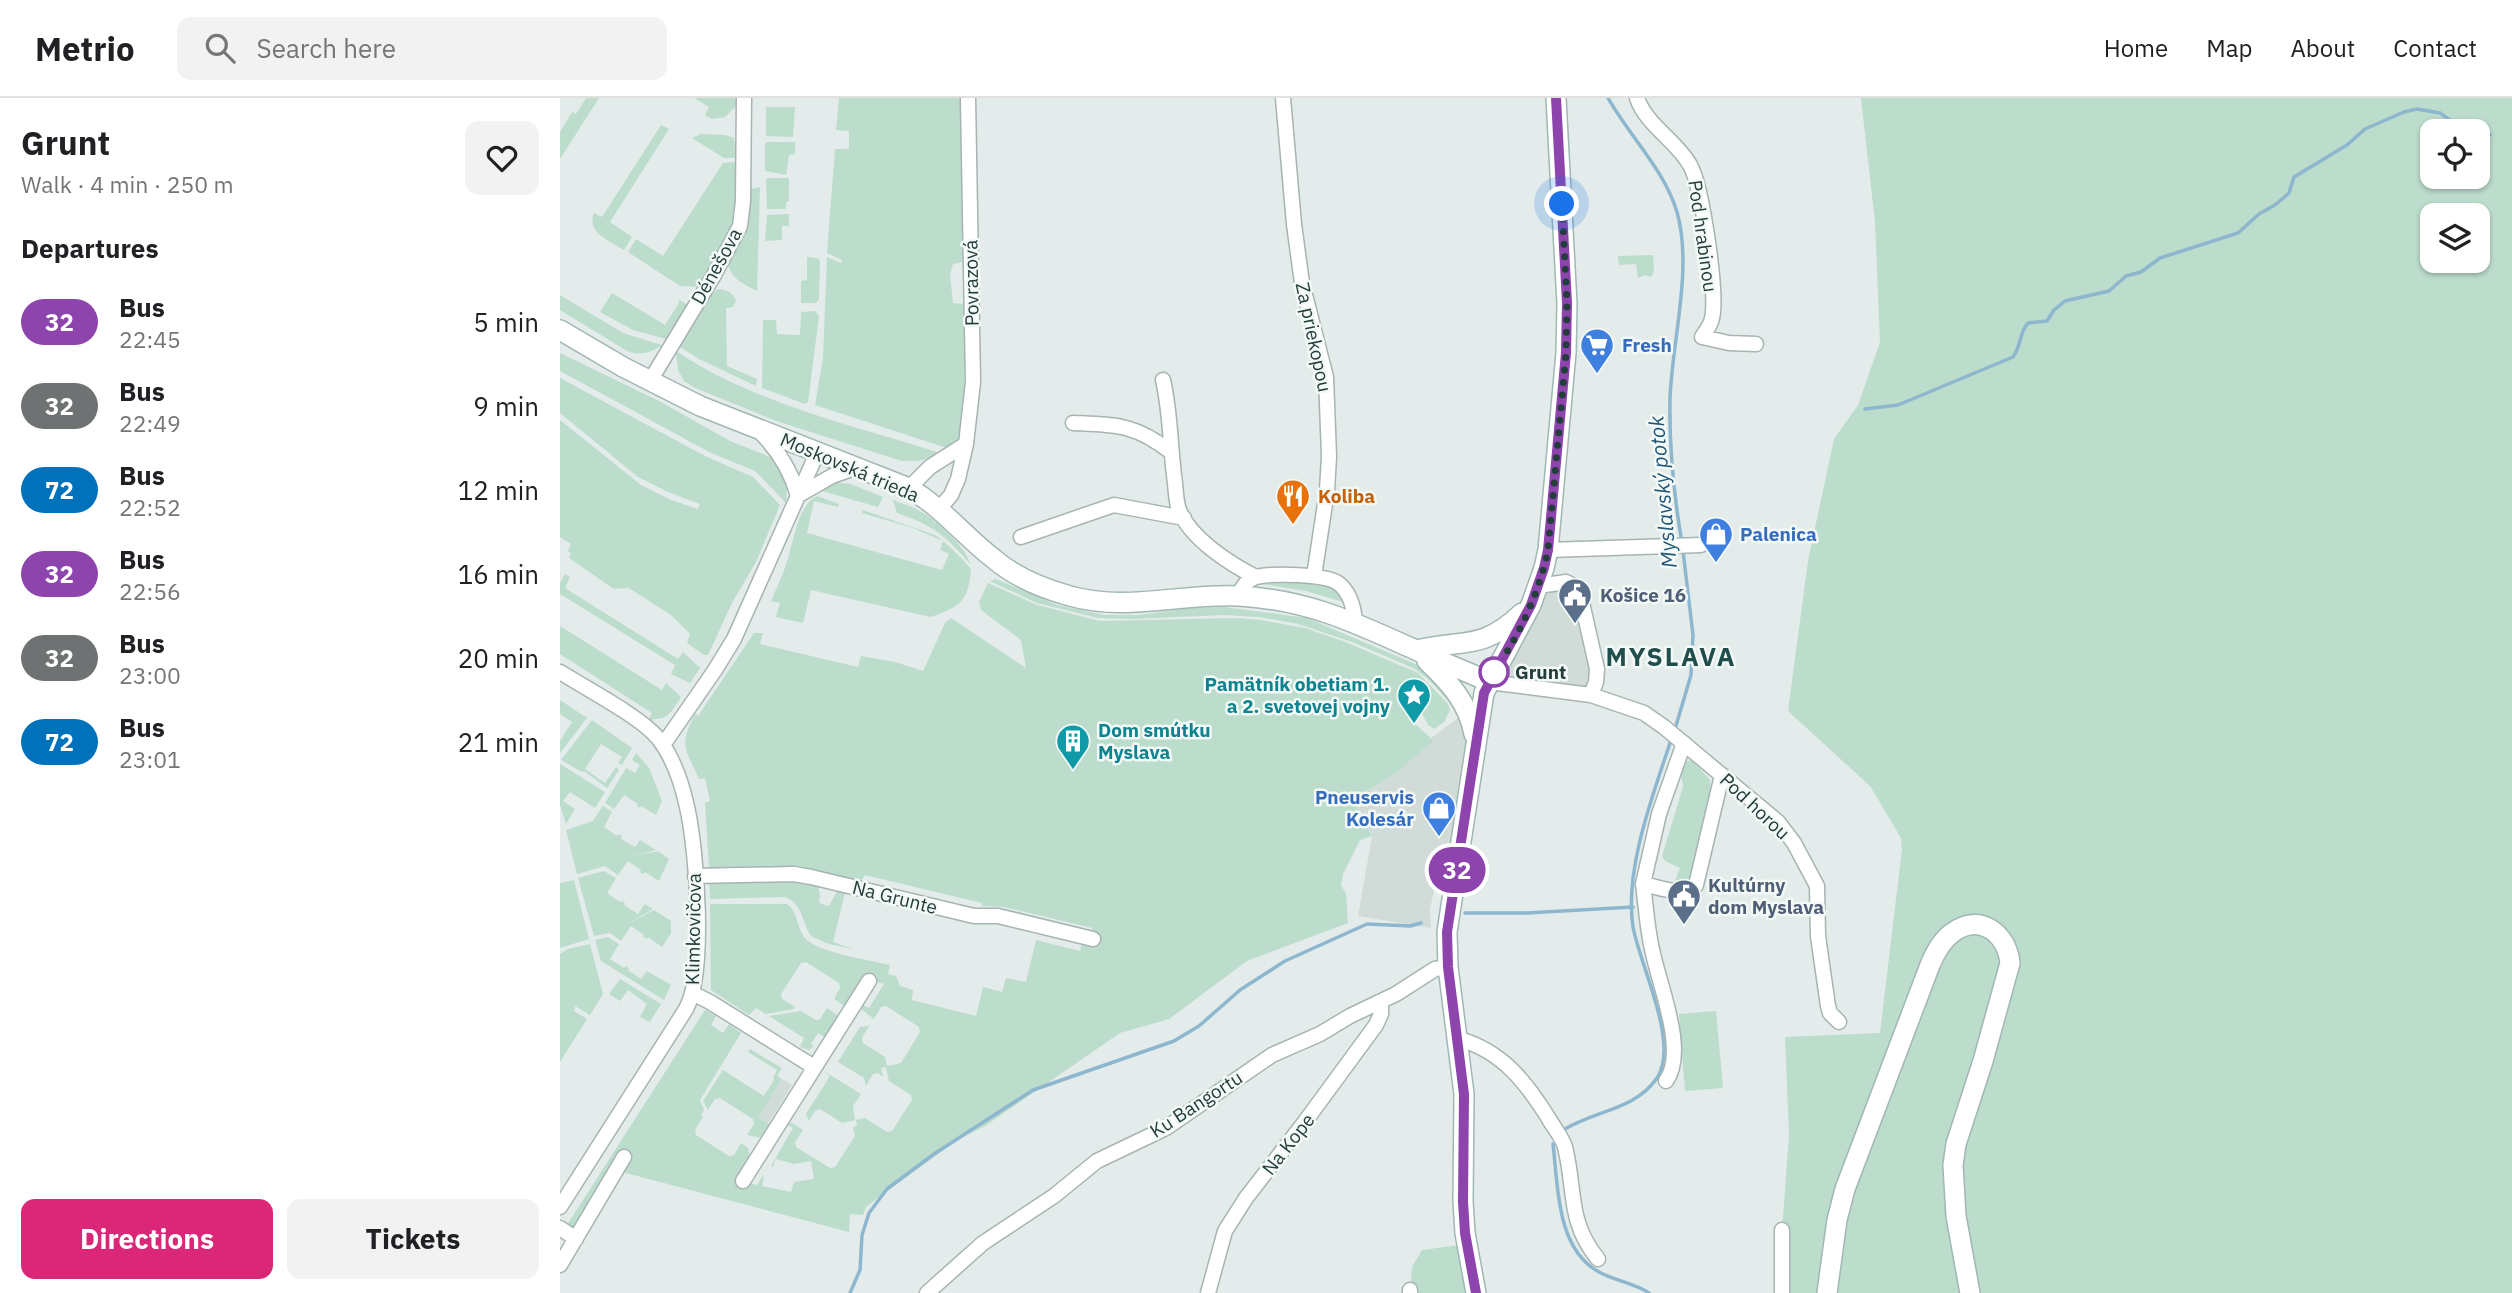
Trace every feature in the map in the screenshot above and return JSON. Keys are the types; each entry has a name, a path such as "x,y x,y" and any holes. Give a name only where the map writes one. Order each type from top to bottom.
{"street":[{"name":"Dénešova","path":"650,381 714,275 740,226 743,201 744,98"},
{"name":"Povrazová","path":"940,508 956,488 966,444 973,382 968,98"},
{"name":"Za priekopou","path":"1283,98 1302,283 1326,377 1329,456 1327,491 1314,576"},
{"path":"1476,1293 1465,1233 1464,1094 1448,967 1448,919 1480,711 1489,682 1531,605 1548,550 1566,353 1567,303 1556,98"},
{"name":"Pod hrabinou","path":"1637,98 1644,113 1689,162 1699,187 1713,313 1702,337 1756,344"},
{"name":"Moskovská trieda","path":"560,330 700,406 909,488 940,508 994,560 1020,576 1071,597 1118,603 1238,596 1299,603 1356,622 1489,682"},
{"path":"1163,380 1169,405 1171,452 1179,509 1184,518 1210,548 1256,577 1314,576 1335,582 1349,596 1356,622"},
{"path":"1073,423 1114,424 1141,431 1171,452"},
{"path":"756,428 782,458 798,496"},
{"path":"909,488 930,467 966,444"},
{"path":"663,745 734,639 818,451"},
{"path":"798,496 832,476 858,467"},
{"path":"1021,537 1114,505 1184,518"},
{"path":"1548,550 1701,545"},
{"path":"1238,596 1244,584 1256,577"},
{"path":"1538,586 1566,582 1578,589 1597,669 1591,695"},
{"path":"1416,650 1487,639 1508,626 1531,605"},
{"name":"Moskovská trieda","path":"1416,650 1459,695 1469,713 1476,748"},
{"name":"Klimkovičova","path":"560,672 645,726 663,745 687,806 695,876 697,953 696,980 686,1010 560,1207"},
{"name":"Pod horou","path":"1489,682 1591,695 1644,713 1765,810 1788,833 1817,886 1818,936 1828,1006 1830,1013 1839,1022"},
{"path":"1666,1081 1673,1065 1671,1017 1650,942 1643,884 1659,814 1681,741"},
{"path":"1643,884 1681,891 1692,889 1696,885 1723,775"},
{"name":"Na Grunte","path":"695,876 794,874 974,916 998,916 1093,939"},
{"path":"1826,1293 1837,1220 1846,1189 1930,965 1946,938 1958,929 1973,925 1983,926 2001,936 2008,950 2010,963 1983,1061 1956,1144 1953,1165 1956,1216 1970,1293"},
{"name":"Ku Bangortu","path":"927,1293 983,1243 1054,1196 1097,1161 1166,1128 1272,1055 1320,1034 1381,1002 1434,969 1448,967"},
{"path":"743,1181 869,981"},
{"path":"692,996 702,997 814,1067"},
{"name":"Na Kope","path":"1208,1293 1225,1231 1246,1198 1376,1026 1381,1014 1381,1002"},
{"path":"1458,1039 1477,1044 1502,1059 1519,1076 1542,1108 1564,1143 1575,1217 1588,1247 1598,1259"},
{"path":"560,1265 624,1157"},
{"path":"560,1228 576,1239"},
{"path":"1782,1230 1782,1293"}],"shaded area":[{"path":"1571,583 1597,669 1591,695 1489,682 1538,586"},
{"path":"1461,716 1467,732 1468,753 1453,832 1448,851 1439,868 1430,909 1431,928 1358,916 1372,836 1353,800 1396,773 1434,741 1431,738"},
{"path":"782,1079 792,1085 768,1124 757,1118"}],"green space":[{"path":"586,98 599,98 560,159 560,132 572,112 576,114"},
{"path":"694,98 736,98 736,106 725,117 712,119 705,115 709,107"},
{"path":"839,98 962,98 965,254 963,262 953,264 950,274 953,303 965,304 964,415 961,437 950,449 815,405 823,358 827,257 841,263 842,260 827,253 835,149 849,149 849,131 836,130"},
{"path":"1861,98 2512,98 2512,1293 1783,1293 1782,1230 1789,1135 1785,1037 1880,1033 1902,849 1901,838 1870,786 1788,711 1808,561 1834,439 1858,405 1880,342 1875,222"},
{"path":"766,107 795,107 793,137 766,136"},
{"path":"661,125 669,129 610,222 632,237 624,250 596,231 592,220 594,213 602,217"},
{"path":"701,134 734,138 736,158 724,158 692,138"},
{"path":"767,142 795,142 795,154 789,155 786,175 765,171"},
{"path":"737,162 733,224 699,287 680,286 628,252 636,239 663,256 723,163"},
{"path":"768,178 789,178 789,201 786,202 786,209 767,209"},
{"path":"760,187 757,291 735,277 728,264 747,228 751,189"},
{"path":"789,214 789,226 782,226 782,240 765,241 767,215"},
{"path":"1653,255 1654,271 1651,277 1645,275 1638,278 1636,264 1619,265 1618,256"},
{"path":"807,257 820,261 819,299 816,303 801,303 801,281 807,280"},
{"path":"718,289 729,292 736,301 733,307 726,308 727,366 757,379 756,386 699,359 677,345 712,293"},
{"path":"612,293 665,325 679,303 678,299 688,305 666,339 633,330 600,312"},
{"path":"560,295 623,333 662,345 645,353 627,351 560,310"},
{"path":"815,311 819,316 808,402 805,404 762,388 763,320 776,320 777,334 800,335 801,312"},
{"path":"676,351 706,369 771,399 943,454 918,461 902,461 776,421 684,381 678,370"},
{"path":"560,353 661,402 730,441 770,457 779,465 787,480 786,503 755,471 711,453 560,371"},
{"path":"560,378 705,456 753,477 780,505 756,562 732,603 708,655 687,643 690,634 671,615 628,588 614,589 569,558 571,544 560,537 560,420 641,485 671,500 698,509 700,504 638,477 560,413"},
{"path":"832,482 851,484 883,497 878,507 815,489"},
{"path":"817,496 839,504 838,507 814,501 807,533 942,570 949,554 940,550 943,541 971,569 965,596 956,606 931,617 811,590 803,623 776,617 780,603 771,601 786,565 800,517 810,501"},
{"path":"893,500 917,509 934,520 957,542 970,564 938,532 897,513"},
{"path":"863,510 935,535 943,541 913,528 862,513"},
{"path":"565,574 570,577 565,588 678,659 683,652 700,668 690,683 671,674 675,665 560,594 560,583"},
{"path":"996,579 1057,605 1104,615 1139,615 1189,608 1224,607 1307,618 1427,669 1456,709 1427,678 1413,668 1352,642 1298,624 1260,617 1224,615 1098,618 1037,603 990,581"},
{"path":"1321,582 1338,591 1343,602 1306,591 1263,584"},
{"path":"988,583 1037,605 1100,621 1236,618 1305,628 1418,673 1448,704 1450,710 1444,722 1434,729 1428,725 1420,710 1413,722 1434,741 1396,773 1353,800 1372,836 1360,840 1343,874 1341,885 1346,894 1348,923 1247,961 1169,1019 1120,1033 985,1126 959,1139 866,1207 863,1215 850,1214 849,1232 623,1172 632,1156 625,1152 573,1230 567,1225 705,1010 716,1016 711,1025 723,1033 729,1024 741,1033 700,1100 704,1110 701,1115 703,1117 695,1130 696,1135 729,1156 734,1155 741,1143 748,1148 750,1157 736,1180 757,1185 764,1174 762,1186 791,1192 794,1182 814,1179 811,1161 794,1164 776,1159 773,1167 771,1166 793,1128 786,1123 792,1123 803,1130 795,1142 796,1147 830,1168 835,1167 855,1136 853,1127 857,1126 856,1120 865,1118 887,1132 892,1131 912,1100 911,1095 889,1081 886,1067 881,1068 883,1077 878,1073 873,1074 866,1086 864,1078 838,1062 860,1027 869,1026 862,1038 863,1043 885,1057 887,1066 901,1063 920,1032 919,1027 886,1006 881,1007 874,1019 860,1008 861,1004 869,1008 884,984 864,978 847,1004 843,1005 834,999 840,988 839,983 806,962 801,963 781,994 782,999 795,1007 794,1009 766,1014 756,1008 749,1015 711,990 710,904 787,904 794,912 802,934 812,943 832,952 890,965 888,974 896,976 900,986 913,990 912,1000 976,1016 983,987 1002,992 1006,978 1026,982 1036,940 1080,951 1082,942 1095,933 1092,928 1004,907 982,906 982,903 865,875 860,883 709,869 705,803 710,801 705,778 699,779 685,741 695,714 698,716 754,633 763,633 760,644 858,667 861,656 895,662 923,671 945,623 951,618 1026,668 1021,640 981,610 979,602"},
{"path":"560,626 662,690 666,683 681,697 667,716 653,719 651,723 648,721 652,713 560,654"},
{"path":"560,700 587,718 560,753 560,741 572,722 560,714"},
{"path":"592,720 632,748 622,765 618,763 622,757 601,744 585,769 605,783 616,767 619,770 607,788 584,771 561,760"},
{"path":"636,753 649,768 662,801 656,815 641,806 640,808 624,795 614,809 605,803 626,768 635,773 640,765 632,760"},
{"path":"1692,760 1710,780 1711,796 1692,876 1684,882 1674,883 1680,868 1665,861 1662,856 1683,787 1680,769 1682,763"},
{"path":"560,764 605,792 595,808 570,792 563,801 575,809 566,824 560,805"},
{"path":"603,806 612,812 604,827 617,836 619,834 621,839 635,847 640,840 656,850 633,856 658,851 669,859 659,881 645,872 643,874 628,861 618,875 605,866 577,874 566,830 593,821"},
{"path":"604,871 616,878 607,893 638,914 645,904 653,909 626,925 654,910 671,921 671,933 662,947 648,937 643,937 644,935 631,926 621,941 610,933 594,936 578,878"},
{"path":"787,879 818,886 819,903 829,906 837,891 855,894 845,893 833,942 855,950 826,943 811,936 796,904 785,897 710,899 709,882"},
{"path":"574,880 589,939 560,948 560,883"},
{"path":"608,937 619,944 610,959 624,968 626,966 641,979 647,971 671,985 664,1000 601,961 595,940"},
{"path":"590,944 603,994 590,1015 575,1006 574,1011 587,1019 560,1062 560,954 568,949"},
{"path":"620,979 661,1004 650,1022 640,1017 647,1004 628,990 620,1001 609,994"},
{"path":"827,1008 838,1018 826,1038 818,1033 811,1044 814,1046 809,1050 800,1047 804,1038 769,1016 801,1011 816,1020 820,1019"},
{"path":"1716,1011 1723,1088 1685,1091 1679,1014"},
{"path":"750,1049 782,1068 777,1076 782,1079 758,1117 770,1125 762,1138 747,1135 754,1124 753,1119 720,1098 715,1099 708,1110 703,1101 723,1070 764,1096 777,1070 748,1052"},
{"path":"822,1070 861,1094 853,1106 855,1120 842,1123 820,1109 815,1111 809,1121 806,1114 830,1076"},
{"path":"1467,1244 1476,1293 1410,1293 1412,1267 1422,1250"}],"waterway":[{"name":"Myslavský potok","path":"1608,98 1664,182 1677,212 1681,234 1682,281 1670,417 1673,471 1682,543"},
{"path":"1865,409 1898,405 2013,357 2028,323 2047,321 2054,310 2065,301 2109,291 2126,276 2141,272 2160,258 2238,233 2289,193 2294,177 2347,145 2365,129 2417,109 2440,113 2448,119"},
{"name":"Myslavský potok","path":"1675,729 1691,675 1693,635 1683,551"},
{"name":"Myslavský potok","path":"1565,1129 1638,1097 1657,1078 1663,1063 1661,1025 1637,943 1631,905 1636,857 1671,740"},
{"path":"1465,913 1527,913 1633,907"},
{"path":"850,1293 860,1270 862,1235 869,1213 887,1189 934,1154 1033,1090 1174,1041 1199,1026 1240,990 1285,961 1367,924 1410,926 1421,923"},
{"name":"Myslavský potok","path":"1553,1144 1558,1196 1574,1248 1585,1262 1599,1272 1649,1293"}],"bus line":[{"name":"32","path":"1476,1293 1465,1233 1464,1094 1448,967 1447,932 1484,693 1531,605 1548,550 1566,353 1567,303 1556,98"}],"place":[{"name":"Fresh","path":"1597,375"},
{"name":"Koliba","path":"1293,526"},
{"name":"Palenica","path":"1716,564"},
{"name":"Košice 16","path":"1575,625"},
{"name":"Grunt","path":"1494,672"},
{"name":"Pamätník obetiam 1. a 2. svetovej vojny","path":"1414,725"},
{"name":"Dom smútku Myslava","path":"1073,771"},
{"name":"Pneuservis Kolesár","path":"1439,838"},
{"name":"Kultúrny dom Myslava","path":"1684,926"}],"district":[{"name":"MYSLAVA","path":"1671,657"}],"route":[{"path":"1494,672 1531,605 1548,550 1566,353 1567,303 1562,204"}]}
